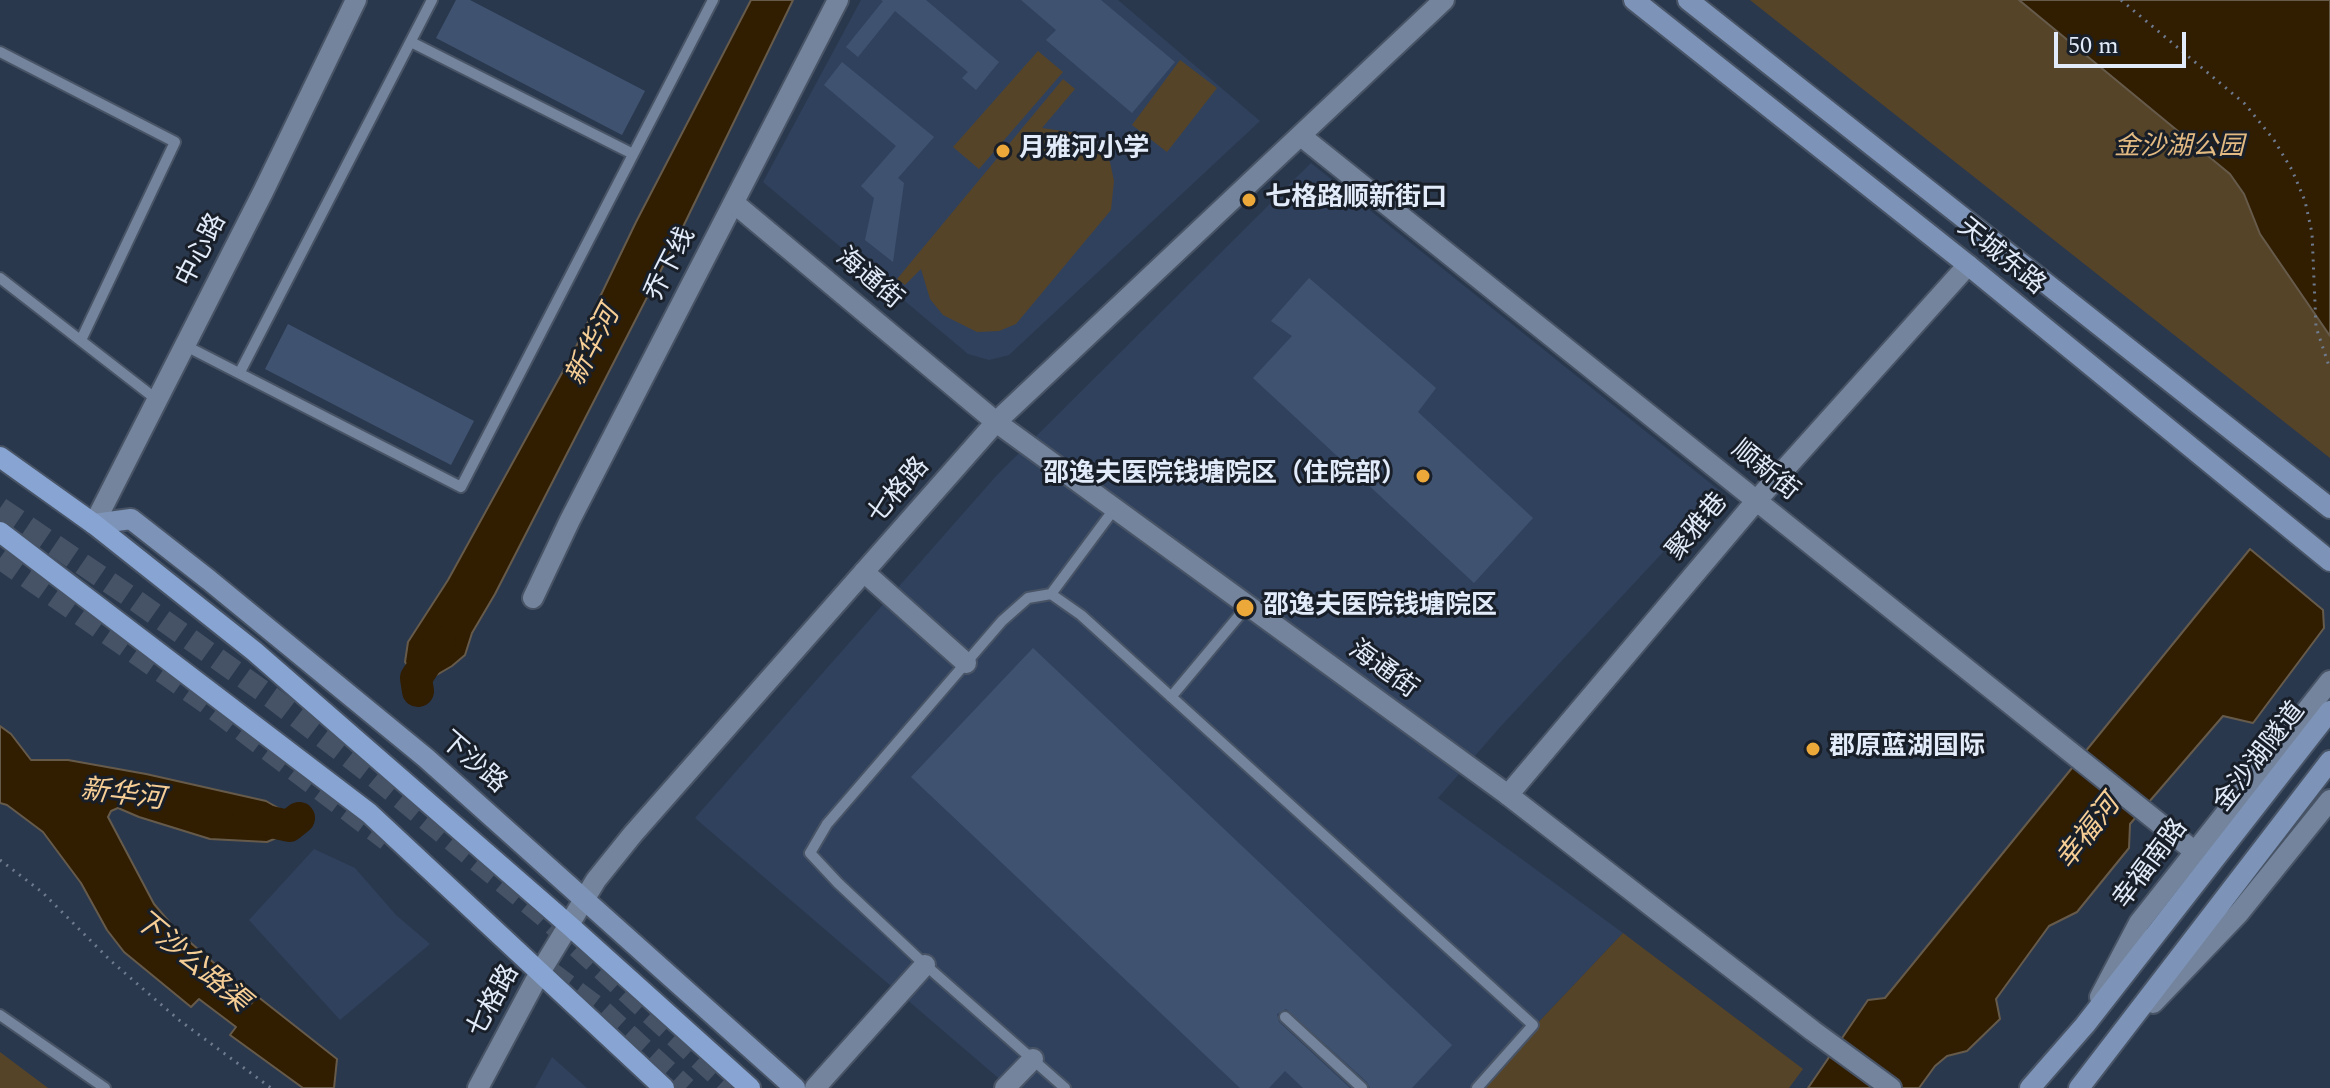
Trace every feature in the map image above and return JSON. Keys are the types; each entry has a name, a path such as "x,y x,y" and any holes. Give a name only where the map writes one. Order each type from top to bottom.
{"main road":[{"name":"天城东路","path":"1634,0 1968,265 2330,561"},
{"name":"天城东路","path":"1688,0 2330,508"},
{"path":"0,457 94,524 254,651 570,926 750,1088"},
{"name":"下沙路","path":"94,524 131,519 426,758 795,1088"},
{"path":"0,532 369,813 664,1088"},
{"name":"金沙湖隧道","path":"2085,1025 2330,711"},
{"path":"2079,1088 2330,761"},
{"name":"幸福南路","path":"2030,1088 2085,1025"}],"street":[{"name":"中心路","path":"94,524 263,192 356,0"},
{"name":"乔下线","path":"533,598 570,520 838,0"},
{"name":"七格路","path":"478,1088 539,974 596,880 996,422 1444,0"},
{"name":"顺新街","path":"1301,136 2194,851"},
{"name":"海通街","path":"734,203 996,422 1508,795 1891,1088"},
{"name":"聚雅巷","path":"1508,795 1757,500 1968,265"},
{"path":"864,572 966,663"},
{"name":"幸福南路","path":"2085,1025 2139,923 2330,681"},
{"path":"2107,1052 2239,913 2330,800"},
{"path":"815,1088 925,965"},
{"path":"1005,1088 1033,1059"}],"lane":[{"path":"240,372 432,0"},
{"path":"184,345 461,487 713,0"},
{"path":"411,42 633,154"},
{"path":"0,52 175,142 81,340"},
{"path":"0,278 156,399"},
{"path":"1065,1088 925,965 810,853 827,824 1002,621 1028,598 1051,594 1115,508"},
{"path":"1051,594 1081,615 1533,1025 1477,1088"},
{"path":"1171,697 1248,605"},
{"path":"0,1015 105,1088"},
{"path":"1285,1017 1362,1088"}],"path":[{"path":"2121,0 2245,104 2274,140 2292,170 2305,201 2312,233 2316,327 2330,369"},
{"path":"0,860 42,892 111,961 179,1020 271,1088"}],"shaded area":[{"name":"月雅河小学","path":"861,0 1118,0 1260,121 1009,355 989,360 968,354 763,182"},
{"name":"邵逸夫医院钱塘院区","path":"1311,163 1720,491 1438,798 1623,933 1476,1088 1010,1088 695,818 997,475"},
{"path":"314,849 355,868 396,915 430,944 340,1020 249,920"},
{"path":"552,1057 587,1088 535,1088"}],"green space":[{"name":"金沙湖公园","path":"1750,0 2330,0 2330,458"},
{"path":"1038,51 1063,72 979,169 953,147"},
{"path":"1180,60 1217,88 1167,152 1132,125"},
{"path":"1063,79 1075,89 1042,128 1077,133 1097,146 1110,162 1114,181 1111,210 1016,324 999,331 977,332 943,315 930,299 921,269 905,285 897,279"},
{"path":"1623,933 1803,1069 1789,1088 1476,1088"},
{"path":"0,1052 48,1088 0,1088"}],"water":[{"path":"751,0 793,0 680,233 495,594 472,633 465,655 428,680 416,678 405,662 408,642 448,580 573,353 636,222"},
{"path":"2019,0 2330,0 2330,336 2260,234 2244,194 2230,174"},
{"name":"幸福河","path":"2250,549 2323,610 2324,628 2253,723 2223,716 2130,824 2129,848 2077,912 2049,926 1996,999 2000,1019 1967,1051 1947,1056 1935,1066 1919,1088 1808,1088 1868,1000 1885,998"},
{"name":"下沙公路渠","path":"0,726 11,734 31,760 68,760 146,774 266,801 280,809 289,826 281,836 267,842 210,839 118,808 111,811 108,817 154,904 177,931 221,969 215,977 251,1004 257,996 337,1059 334,1088 303,1088 230,1035 236,1027 199,999 191,1007 124,952 107,930 81,883 43,832 0,803"}],"building":[{"path":"456,0 470,0 645,91 622,135 436,38"},
{"path":"881,0 926,0 999,62 976,90 962,78 968,72 895,11 858,57 846,47"},
{"path":"1021,0 1101,0 1175,62 1132,113 1046,40 1056,30"},
{"path":"842,62 934,137 898,178 904,183 893,262 865,240 874,198 861,186 896,146 824,85"},
{"name":"邵逸夫医院钱塘院区（住院部）","path":"1309,278 1436,388 1418,412 1533,518 1474,583 1253,378 1292,336 1271,321"},
{"path":"288,324 474,421 451,465 265,369"},
{"path":"1033,648 1452,1045 1412,1088 1370,1088 1286,1009 1277,1014 1279,1022 1350,1088 1303,1088 1285,1071 1269,1088 1240,1088 911,777"}],"waterway":[{"name":"新华河","path":"418,691 416,678 440,642"},
{"name":"新华河","path":"249,817 289,826 299,818"}],"tunnel":[{"path":"0,508 271,697 375,777 544,916 731,1088"},
{"path":"0,558 205,702 387,840"},
{"path":"550,972 602,1011 686,1088"}],"place":[{"name":"月雅河小学","path":"1003,151"},
{"name":"七格路顺新街口","path":"1249,200"},
{"name":"邵逸夫医院钱塘院区（住院部）","path":"1423,476"},
{"name":"邵逸夫医院钱塘院区","path":"1245,608"},
{"name":"郡原蓝湖国际","path":"1813,749"}]}
